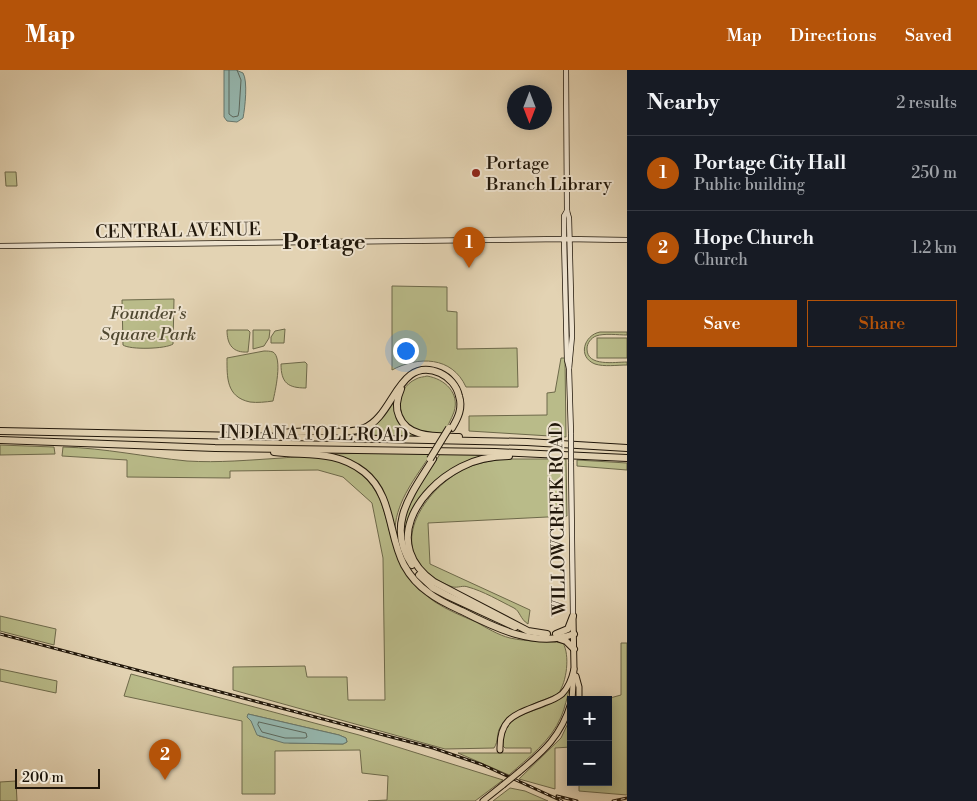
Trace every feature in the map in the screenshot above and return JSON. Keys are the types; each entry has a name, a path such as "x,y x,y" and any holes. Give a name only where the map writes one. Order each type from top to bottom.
{"highway":[{"path":"243,436 364,429 380,417 398,387 412,374 434,371 446,377 456,388 459,395 460,408 458,418 406,504 401,538 408,558 416,571 433,588 508,625 555,636 566,641 574,649"},
{"path":"451,428 457,407 456,395 449,384 439,376 427,374 408,380 398,396 397,408 401,421 416,433 527,442"},
{"name":"INDIANA TOLL ROAD","path":"0,432 527,442 627,448"},
{"name":"INDIANA TOLL ROAD","path":"0,440 243,448 543,453 627,458"},
{"path":"243,448 288,454 325,454 345,460 366,474 380,490 401,558 410,574 422,588 448,604 490,625 516,634 532,638 574,634"},
{"path":"528,631 424,575 412,558 409,547 408,527 414,511 426,494 437,482 461,467 490,457 543,453"},
{"path":"432,459 408,494 401,510 398,538 404,557 417,578 433,592 516,634"},
{"path":"555,636 568,629 574,616"}],"main road":[{"name":"WILLOWCREEK ROAD","path":"566,70 567,211 564,216 566,239 566,360 569,369 572,462 574,669"},
{"name":"CENTRAL AVENUE","path":"0,246 566,239 627,240"},
{"path":"574,669 580,696"},
{"path":"571,696 574,669"},
{"path":"500,750 503,726 520,713 561,695 574,669"},
{"path":"483,801 549,746 563,723 567,712"}],"green space":[{"path":"5,172 16,172 17,186 6,186"},
{"path":"392,286 447,287 447,311 457,312 457,349 517,348 518,387 466,387 452,369 434,362 413,362 392,370"},
{"name":"Founder's Square Park","path":"174,299 173,344 148,348 133,348 123,345 122,300"},
{"path":"285,329 284,343 271,343 271,337 275,331"},
{"path":"227,330 248,330 250,332 248,352 238,351 232,347 228,340"},
{"path":"253,330 270,330 269,338 264,346 253,349"},
{"path":"600,332 627,332 627,335 599,335 594,337 588,345 588,355 596,361 609,363 627,362 627,365 602,365 589,361 584,352 585,346 590,337"},
{"path":"597,338 627,338 627,358 597,358"},
{"path":"264,351 273,352 278,361 278,375 273,401 250,402 236,396 228,379 227,358"},
{"path":"561,358 565,358 566,437 469,431 469,416 547,415 547,393 555,392"},
{"path":"305,362 307,364 306,388 294,387 284,380 281,364"},
{"path":"427,376 440,380 445,384 453,393 455,399 454,412 443,434 426,433 416,430 404,419 401,412 400,404 404,390 416,379"},
{"path":"394,398 396,399 397,415 423,436 347,435 335,433 357,432 371,427 382,417"},
{"path":"0,445 54,447 55,454 0,455"},
{"path":"63,447 199,462 309,457 327,458 344,463 363,476 372,486 383,507 397,556 403,569 429,598 506,637 563,643 567,661 564,683 558,694 527,707 505,721 499,729 494,748 445,749 233,690 233,667 305,666 307,677 347,677 348,700 385,700 383,558 372,503 343,477 318,470 230,471 230,478 127,477 127,460 62,456"},
{"path":"332,454 431,454 403,498 395,528 385,497 377,483"},
{"path":"440,454 492,455 469,461 420,498 406,541 403,531 408,509"},
{"path":"503,459 566,459 567,516 428,523 430,564 530,610 528,624 516,609 491,596 466,586 455,587 439,581 426,572 416,559 412,544 413,529 418,515 438,488 450,478 468,468"},
{"path":"577,460 627,463 627,470 577,466"},
{"path":"0,616 56,629 54,645 0,631"},
{"path":"621,643 627,643 627,795 579,791 579,786 612,786 612,697 621,695"},
{"path":"0,669 57,681 56,693 0,681"},
{"path":"131,674 359,735 503,780 475,801 368,801 387,800 388,776 362,773 360,750 275,751 275,794 242,794 242,721 124,696","holes":["248,714 346,738 347,742 343,744 290,743 259,736"]},
{"path":"570,687 557,726 538,749 509,775 458,753 531,753 531,748 505,748 503,746 507,726 520,716 555,701"},
{"path":"567,725 567,747 555,748 555,789 519,779 561,738"},
{"path":"16,781 17,801 0,801 0,782"},
{"path":"510,788 525,791 548,801 493,801"}],"water":[{"path":"224,70 236,70 243,73 245,77 244,114 243,118 237,122 227,121 224,117"},
{"path":"248,714 339,735 346,738 347,742 343,744 284,743 257,735 251,721 247,717"}],"railway":[{"path":"0,634 433,748 483,765 562,801"},
{"path":"557,796 577,801"},
{"path":"613,801 627,798"}],"place":[{"name":"Portage Branch Library","path":"476,173"},
{"name":"Portage City Hall","path":"469,268"},
{"name":"Hope Church","path":"165,780"}],"district":[{"name":"Portage","path":"324,242"}]}
